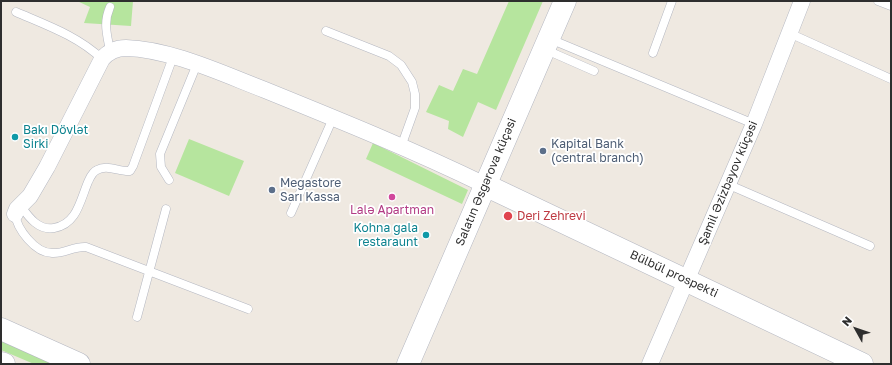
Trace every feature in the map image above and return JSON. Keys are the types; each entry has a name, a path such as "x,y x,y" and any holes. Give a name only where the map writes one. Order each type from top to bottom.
{"main road":[{"name":"Salatın Əsgərova küçəsi","path":"408,364 565,1"},
{"name":"Bülbül prospekti","path":"485,185 686,279 862,364"},
{"path":"1,329 79,364"}],"street":[{"name":"Şamil Əzizbəyov küçəsi","path":"650,364 754,124 802,1"},
{"path":"18,210 30,196 47,167 106,55 125,48 144,50 197,64 333,118 485,185"}],"lane":[{"path":"653,53 672,1"},
{"path":"878,1 891,6"},
{"path":"16,12 106,55 105,22 110,7"},
{"path":"326,31 396,60 412,82 415,94 415,108 401,147"},
{"path":"790,33 891,79"},
{"path":"546,44 594,71"},
{"path":"546,44 754,124"},
{"path":"173,57 130,171 123,172 111,167 97,170 90,176 74,216 66,224 50,229 42,227 18,210 16,222 31,243 45,253 54,254 78,247 86,247 248,309"},
{"path":"169,180 161,167 160,154 197,64"},
{"path":"292,213 333,118"},
{"path":"727,184 870,246"},
{"path":"137,317 166,209"}],"green space":[{"path":"77,1 133,1 131,26 84,23 90,7"},
{"path":"509,1 543,1 496,110 478,102 463,137 448,129 449,121 426,112 439,85 453,91 463,69 477,74"},
{"path":"189,139 244,161 229,196 175,173"},
{"path":"373,143 468,190 462,204 366,159"},
{"path":"1,338 54,364 34,364 1,350"}],"place":[{"name":"Bakı Dövlət Sirki","path":"15,137"},
{"name":"Kapital Bank (central branch)","path":"543,151"},
{"name":"Megastore Sarı Kassa","path":"272,190"},
{"name":"Lalә Apartman","path":"392,197"},
{"name":"Deri Zehrevi","path":"508,216"},
{"name":"Kohna gala restaraunt","path":"426,235"}]}
